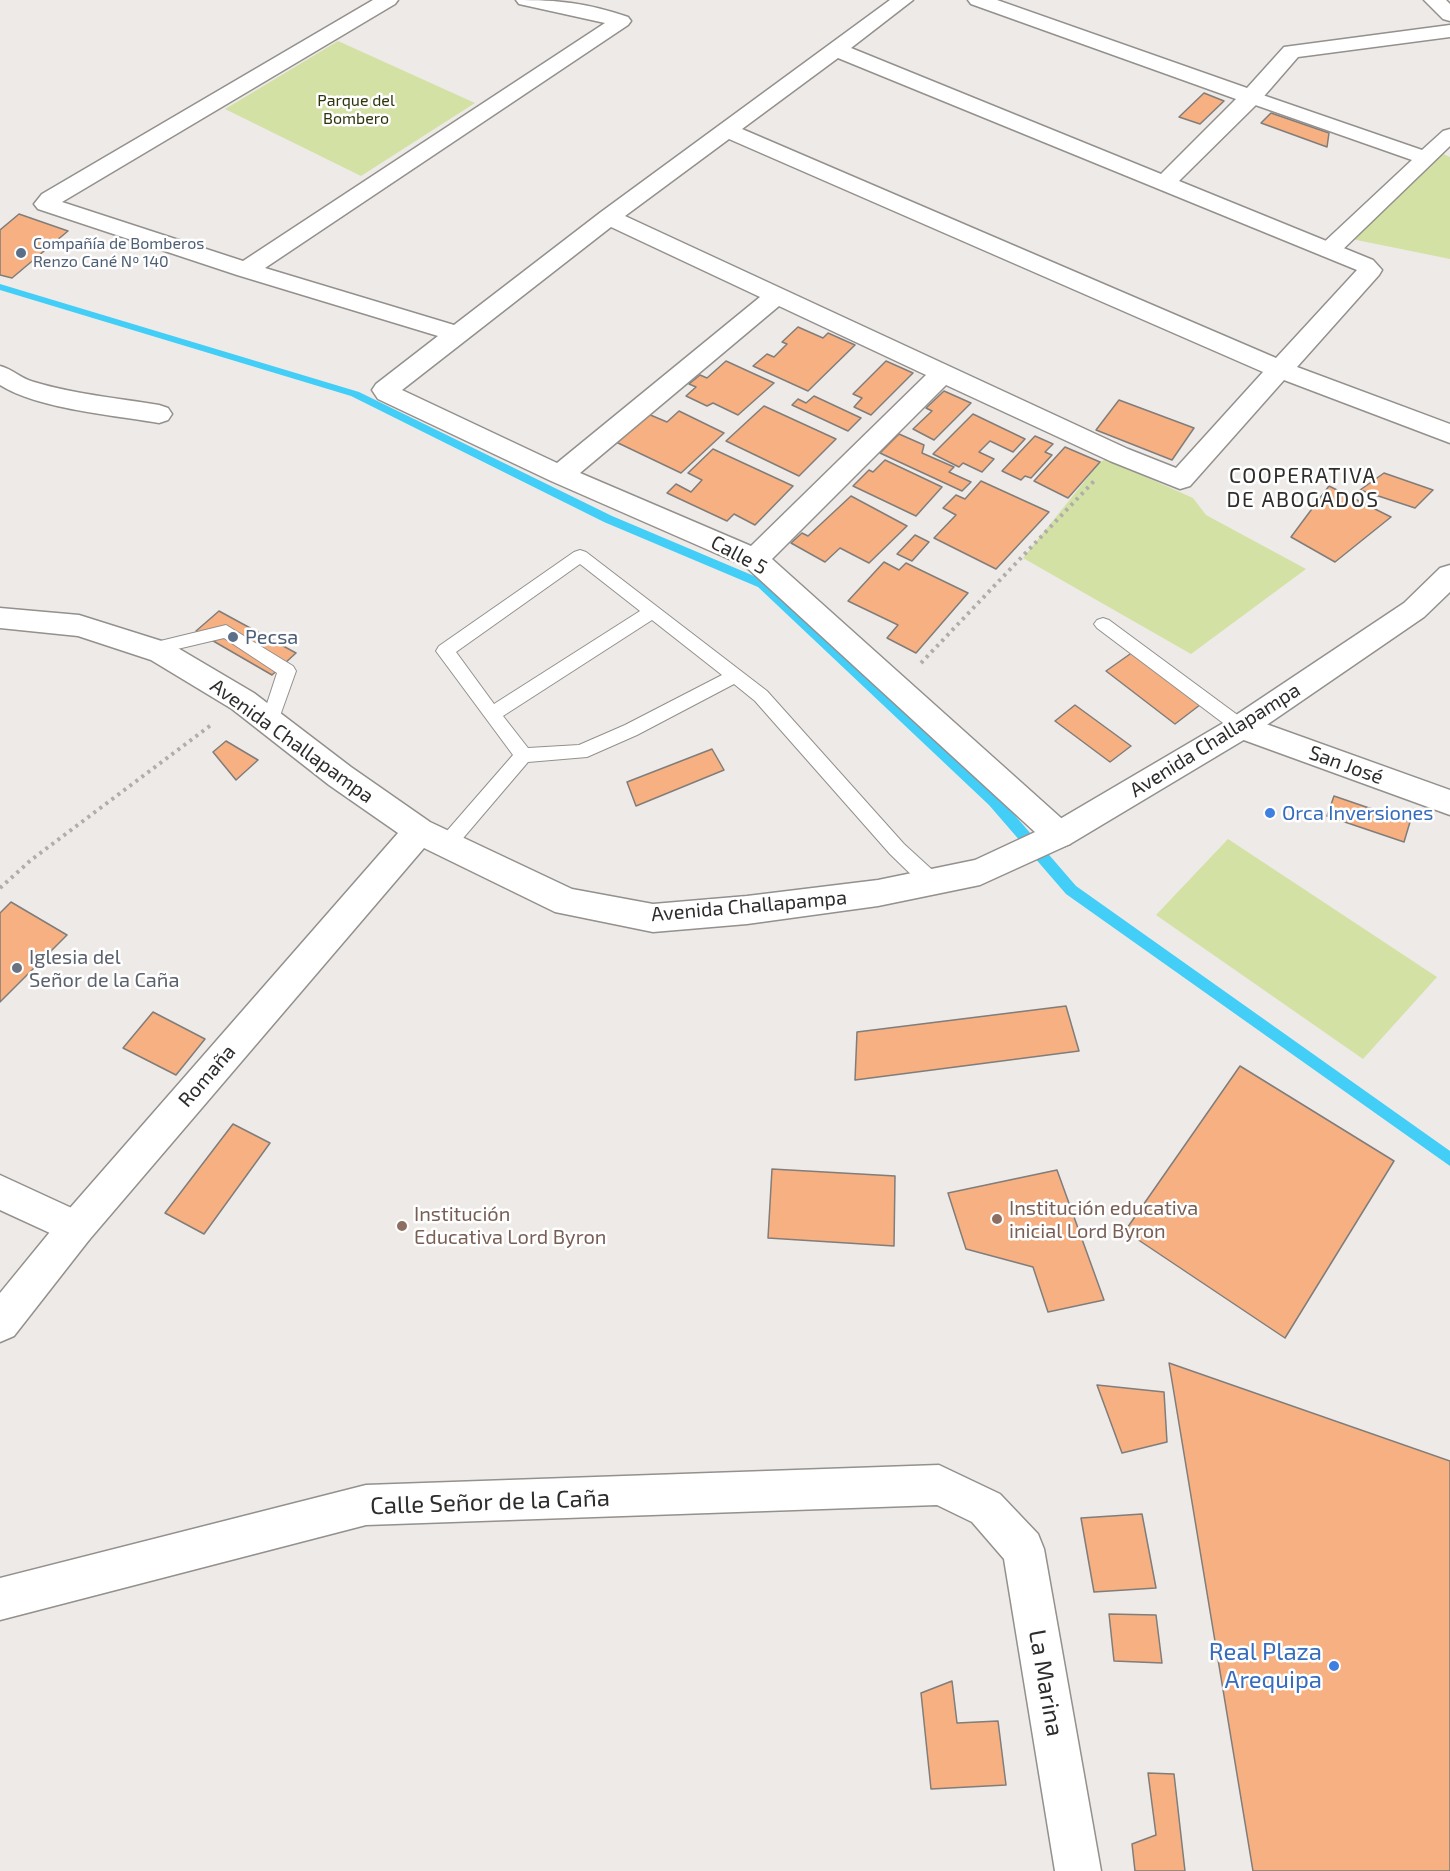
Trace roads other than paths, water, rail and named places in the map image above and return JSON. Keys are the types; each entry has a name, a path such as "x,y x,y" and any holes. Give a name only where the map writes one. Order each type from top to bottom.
{"street":[{"path":"388,0 46,202 48,206 246,270 457,333 835,49 887,5"},
{"path":"246,270 621,22 593,12 525,0"},
{"path":"978,0 1426,158"},
{"path":"1434,0 1450,15"},
{"path":"1164,183 1251,97 1284,56 1296,50 1450,30"},
{"path":"609,217 1119,455 1180,480 1370,270 1365,265 1329,250 835,49"},
{"path":"726,130 1279,369 1450,434"},
{"path":"1329,250 1450,135"},
{"path":"560,475 777,296"},
{"name":"Calle 5","path":"457,333 386,391 560,475 755,559 898,688 1052,839"},
{"path":"755,559 943,373"},
{"path":"0,374 21,387 59,397 159,414"},
{"name":"Avenida Challapampa","path":"0,618 80,626 161,652 243,701 432,838 567,902 653,918 747,910 878,893 980,872 1052,839 1241,727 1414,610 1450,575"},
{"name":"San José","path":"1241,727 1450,803"},
{"name":"Romaña","path":"0,1323 76,1228 432,838"},
{"path":"0,1192 76,1228"},
{"name":"Calle Señor de la Caña","path":"0,1599 366,1506 939,1485 986,1508"},
{"name":"La Marina","path":"986,1508 1023,1549 1078,1871"}],"lane":[{"path":"523,754 445,651 580,556 761,696 897,849 932,882"},
{"path":"492,714 652,612"},
{"path":"1103,624 1241,727"},
{"path":"152,649 226,631 287,671 270,722"},
{"path":"432,838 523,754 581,752 631,730 735,676"}],"waterway":[{"path":"0,287 355,394 608,519 762,584 994,801 1071,890 1450,1159"}],"place":[{"name":"Compañía de Bomberos Renzo Cané Nº 140","path":"21,253"},
{"name":"Pecsa","path":"233,637"},
{"name":"Orca Inversiones","path":"1270,813"},
{"name":"Iglesia del Señor de la Caña","path":"17,968"},
{"name":"Institución educativa inicial Lord Byron","path":"997,1219"},
{"name":"Institución Educativa Lord Byron","path":"402,1226"},
{"name":"Real Plaza Arequipa","path":"1334,1666"}],"district":[{"name":"COOPERATIVA DE ABOGADOS","path":"1303,488"}],"park label":[{"name":"Parque del Bombero","path":"356,110"}]}
